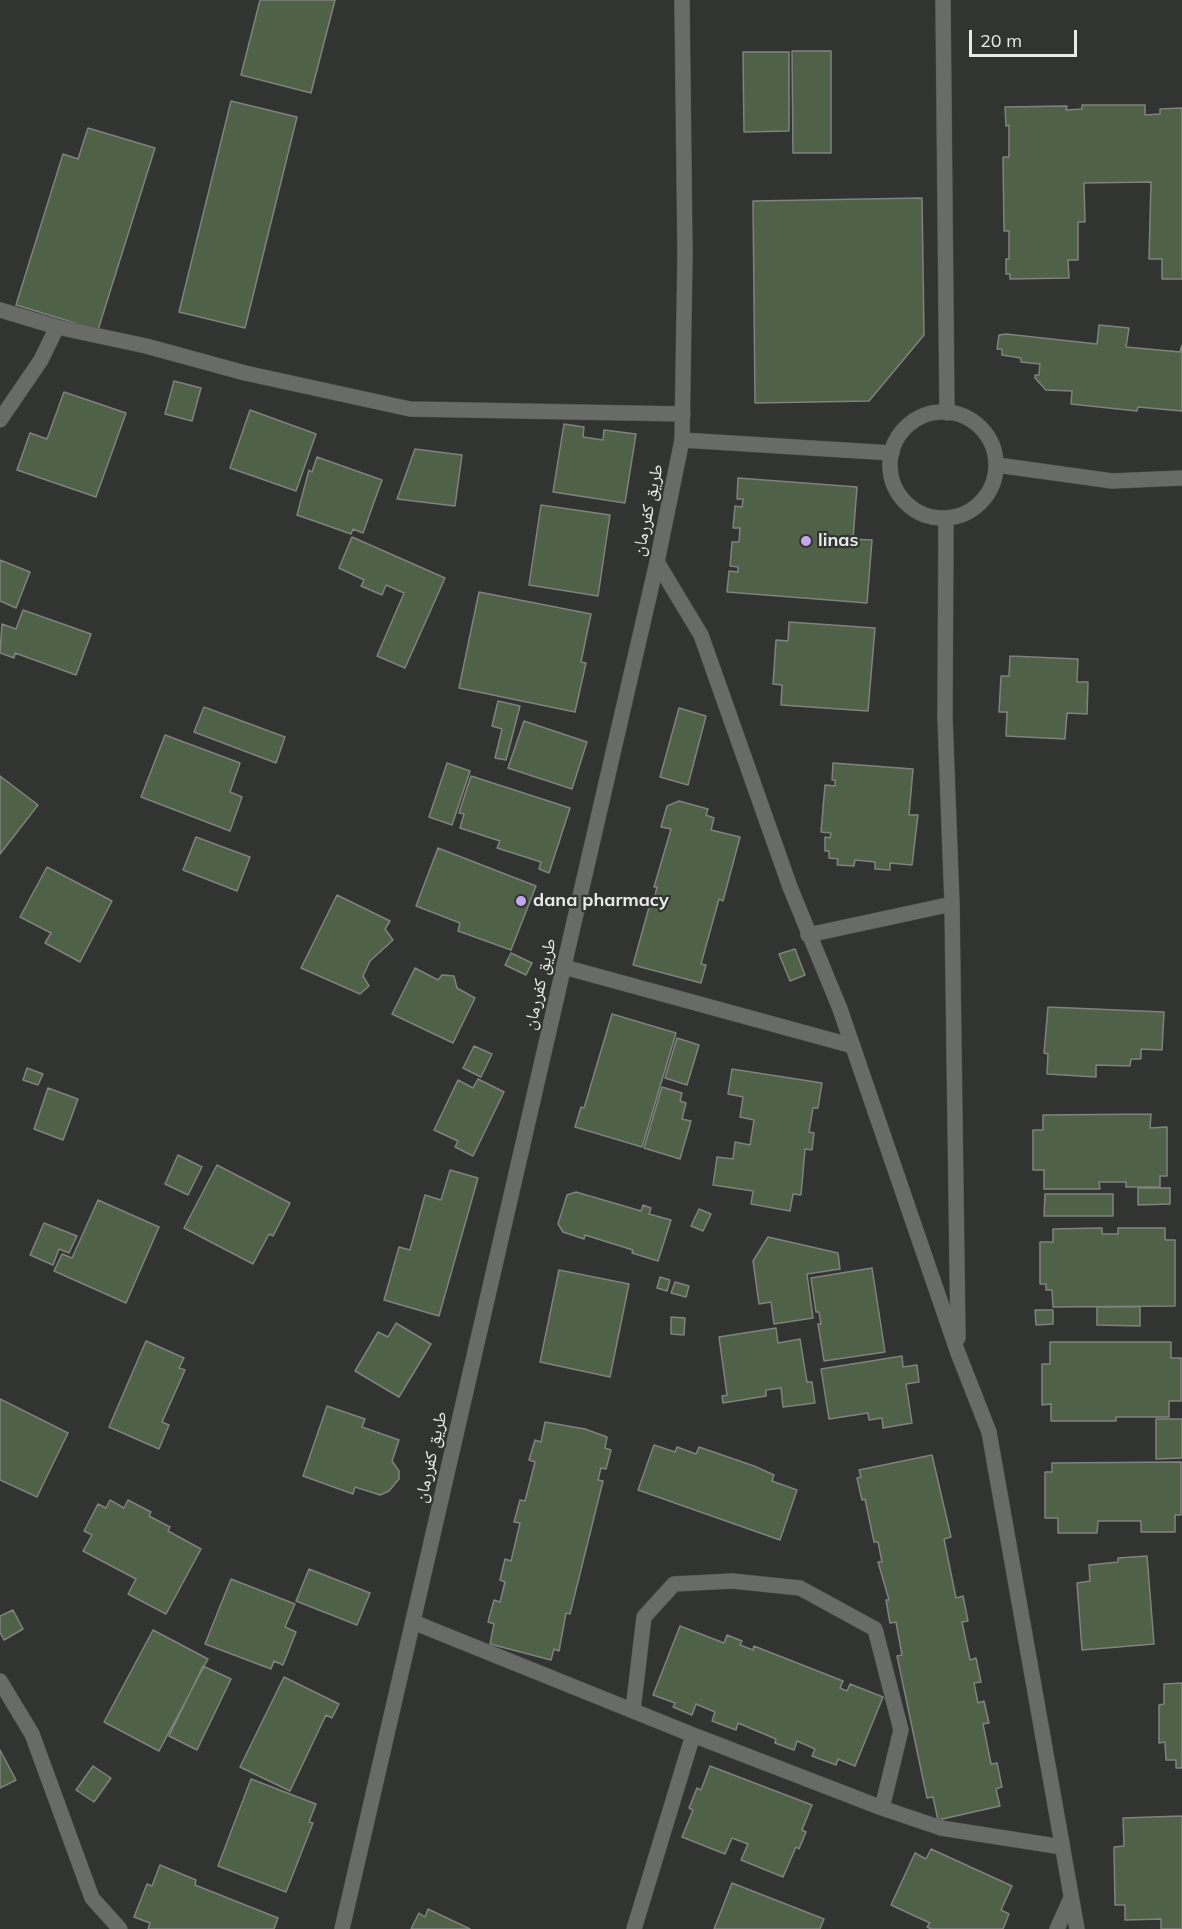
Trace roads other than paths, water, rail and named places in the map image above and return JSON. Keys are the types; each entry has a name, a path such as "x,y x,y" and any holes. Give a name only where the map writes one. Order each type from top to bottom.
{"street":[{"name":"طريق كفررمان","path":"342,1929 657,562 682,440 685,254 682,0"},
{"path":"943,0 947,412"},
{"path":"0,310 57,327 146,346 331,394 410,409 683,414"},
{"path":"0,420 41,360 57,327"},
{"path":"947,412 955,412 976,423 992,441 997,465 992,488 977,507 956,518 932,518 910,508 895,490 889,466 894,443 909,423 931,413 947,412"},
{"path":"682,440 892,453"},
{"path":"997,465 1112,481 1182,478"},
{"path":"946,518 945,718 952,904 958,1353"},
{"path":"657,562 701,635 808,936 840,1009 958,1353 989,1432 1077,1929"},
{"path":"808,936 952,904"},
{"path":"564,967 853,1046"},
{"path":"633,1710 645,1617 674,1584 732,1581 800,1588 875,1629 901,1730 882,1808"},
{"path":"413,1622 693,1735 882,1808 941,1828 1062,1847"},
{"path":"0,1681 32,1734 92,1898 120,1929"},
{"path":"634,1929 693,1735"},
{"path":"1057,1929 1071,1898"}],"place":[{"name":"linas","path":"806,541"},
{"name":"dana pharmacy","path":"521,901"}]}
